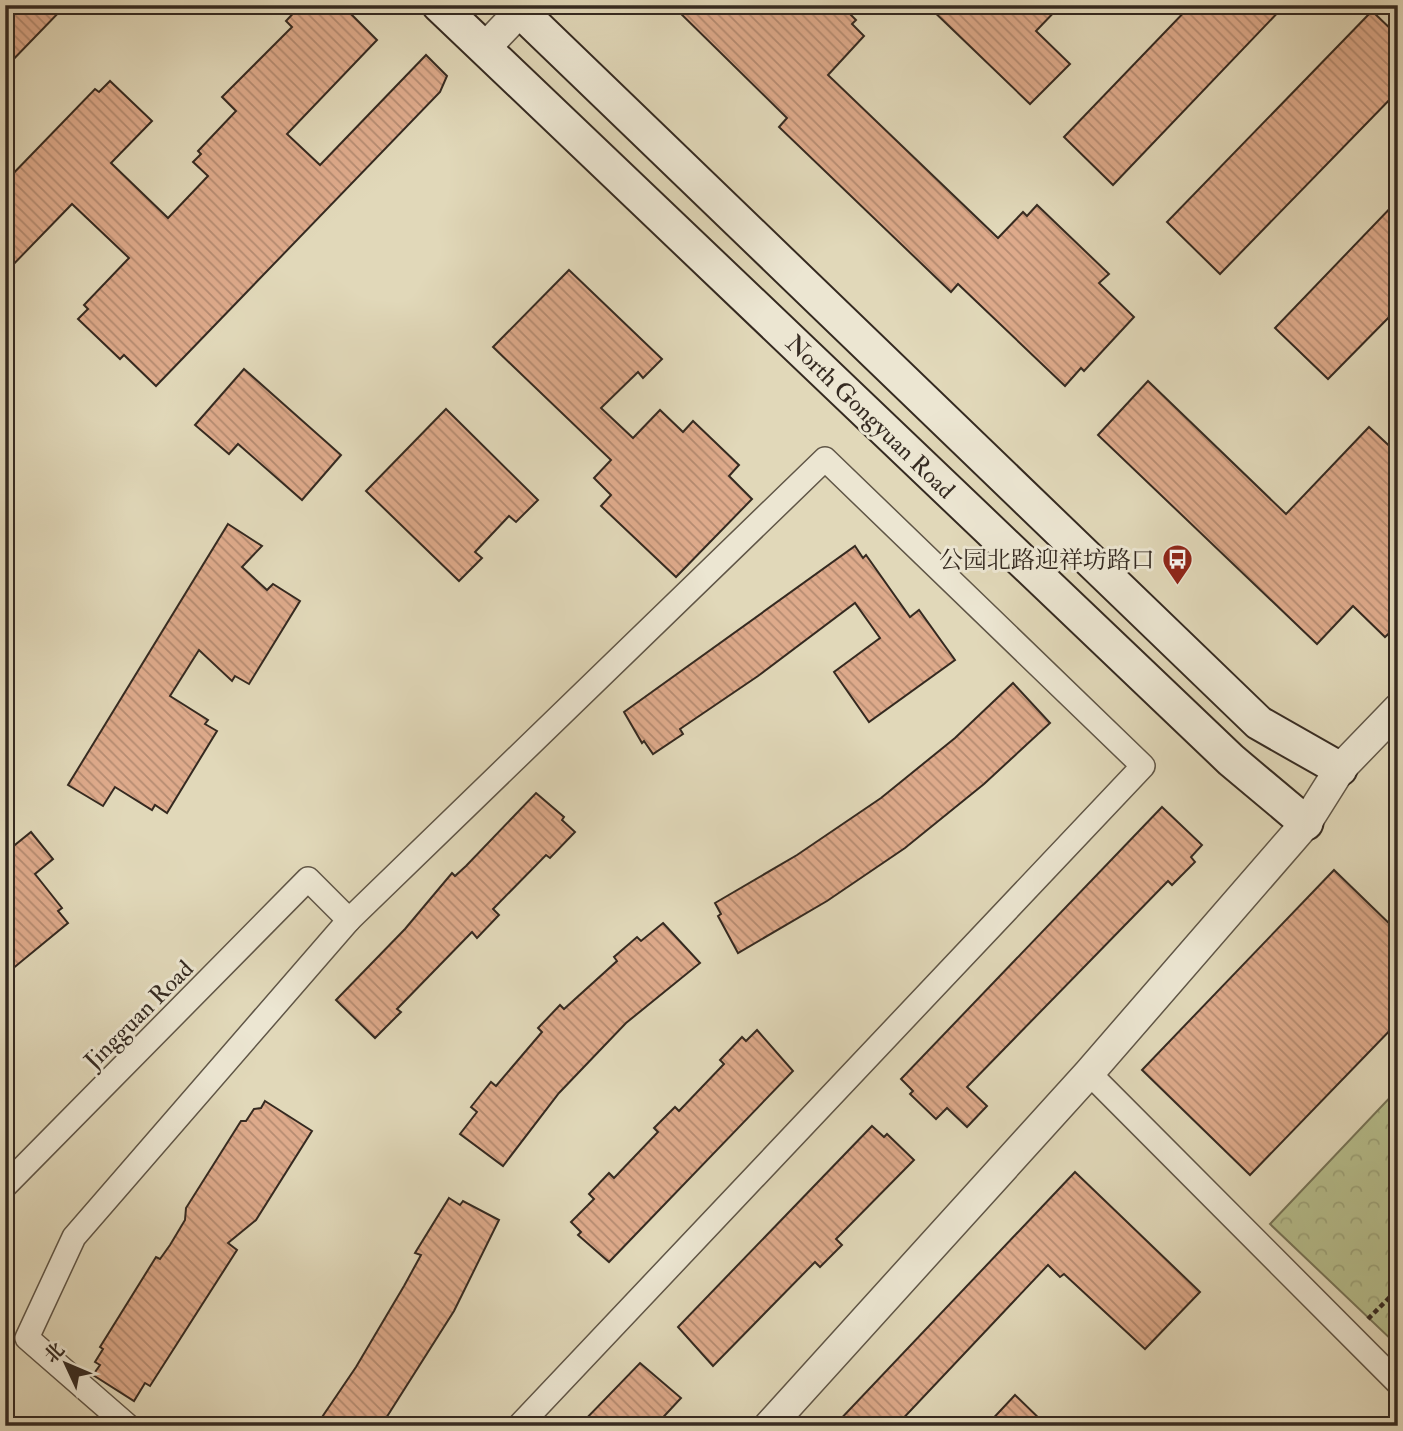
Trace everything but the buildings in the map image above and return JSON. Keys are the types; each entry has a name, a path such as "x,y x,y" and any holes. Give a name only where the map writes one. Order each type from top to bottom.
{"main road":[{"name":"North Gongyuan Road","path":"439,5 1231,760 1306,823"},
{"name":"North Gongyuan Road","path":"520,7 1259,723 1340,769"}],"street":[{"path":"484,49 520,7"},
{"path":"128,1426 27,1338 74,1237 349,920 825,459 1143,765 519,1426"},
{"path":"769,1426 1088,1073 1306,823 1340,769 1398,709"},
{"path":"5,1186 308,879 349,920"},
{"path":"1088,1073 1398,1383"}],"path":[{"path":"1351,1337 1398,1289"}],"green space":[{"path":"1398,1089 1398,1346 1270,1224"}],"place":[{"name":"公园北路迎祥坊路口","path":"1178,587"}]}
